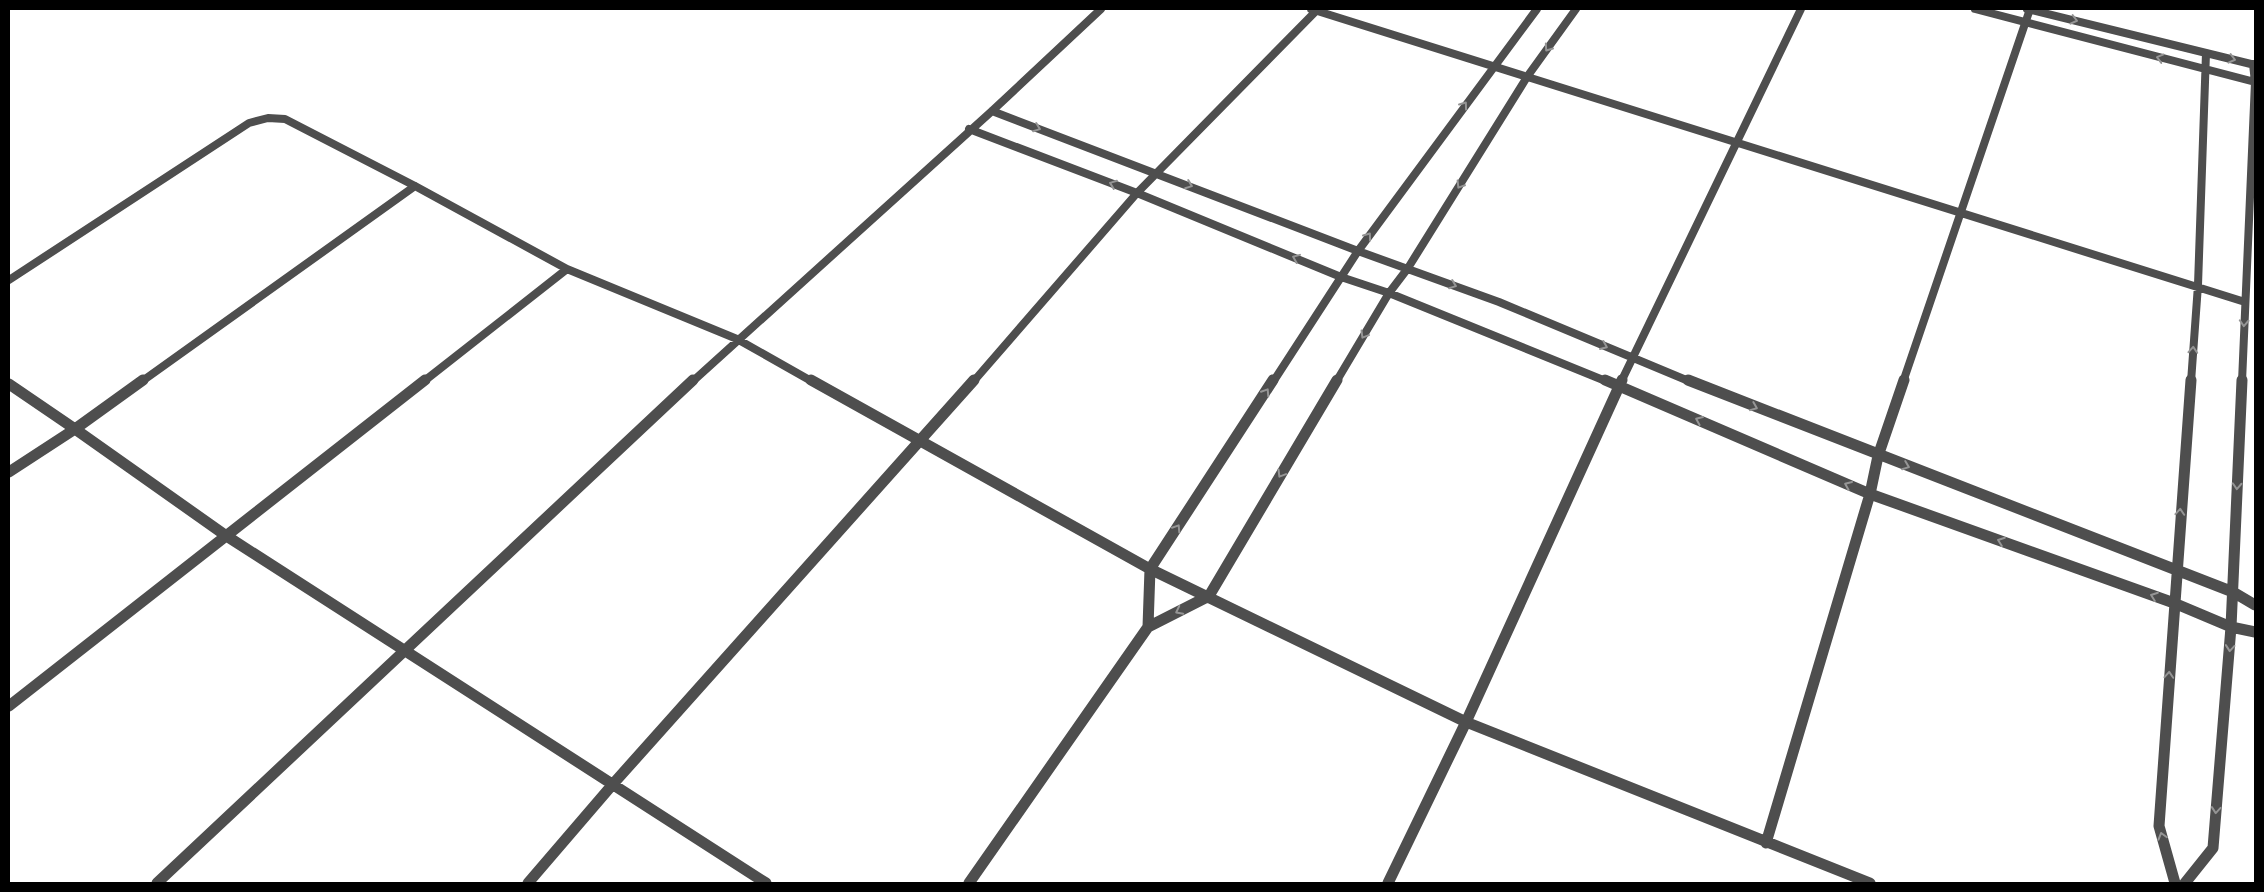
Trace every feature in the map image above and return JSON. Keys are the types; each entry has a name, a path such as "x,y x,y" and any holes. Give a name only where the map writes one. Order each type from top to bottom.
{"street":[{"path":"157,883 402,651 737,339 969,129 992,111 1102,9"},
{"path":"528,883 613,784 921,441 1137,193 1159,174 1315,9 1738,143 2198,285 2245,302"},
{"path":"1148,627 1150,569 1358,251 1493,65 1537,9"},
{"path":"969,883 1148,627 1209,596 1389,293 1408,268 1527,77 1576,9"},
{"path":"1388,883 1466,722 1619,386 1738,143 1801,9"},
{"path":"1975,9 2255,82"},
{"path":"1766,842 1870,494 1878,456 1962,213 2029,9 2254,65 2255,82 2232,627 2213,848 2186,883"},
{"path":"2175,883 2159,826 2198,285 2207,71 2206,53"},
{"path":"992,111 1358,251 1498,302 1633,359 1878,456 2232,592 2255,606"},
{"path":"9,280 249,123 268,118 285,120 415,186 567,269 737,339 1150,569 1466,722 1870,883"},
{"path":"969,129 1137,193 1341,277 1389,293 1619,386 1870,494 2174,604 2232,627 2255,632"},
{"path":"9,472 75,429 415,186"},
{"path":"9,706 567,269"},
{"path":"9,384 225,535 402,651 766,883"}]}
